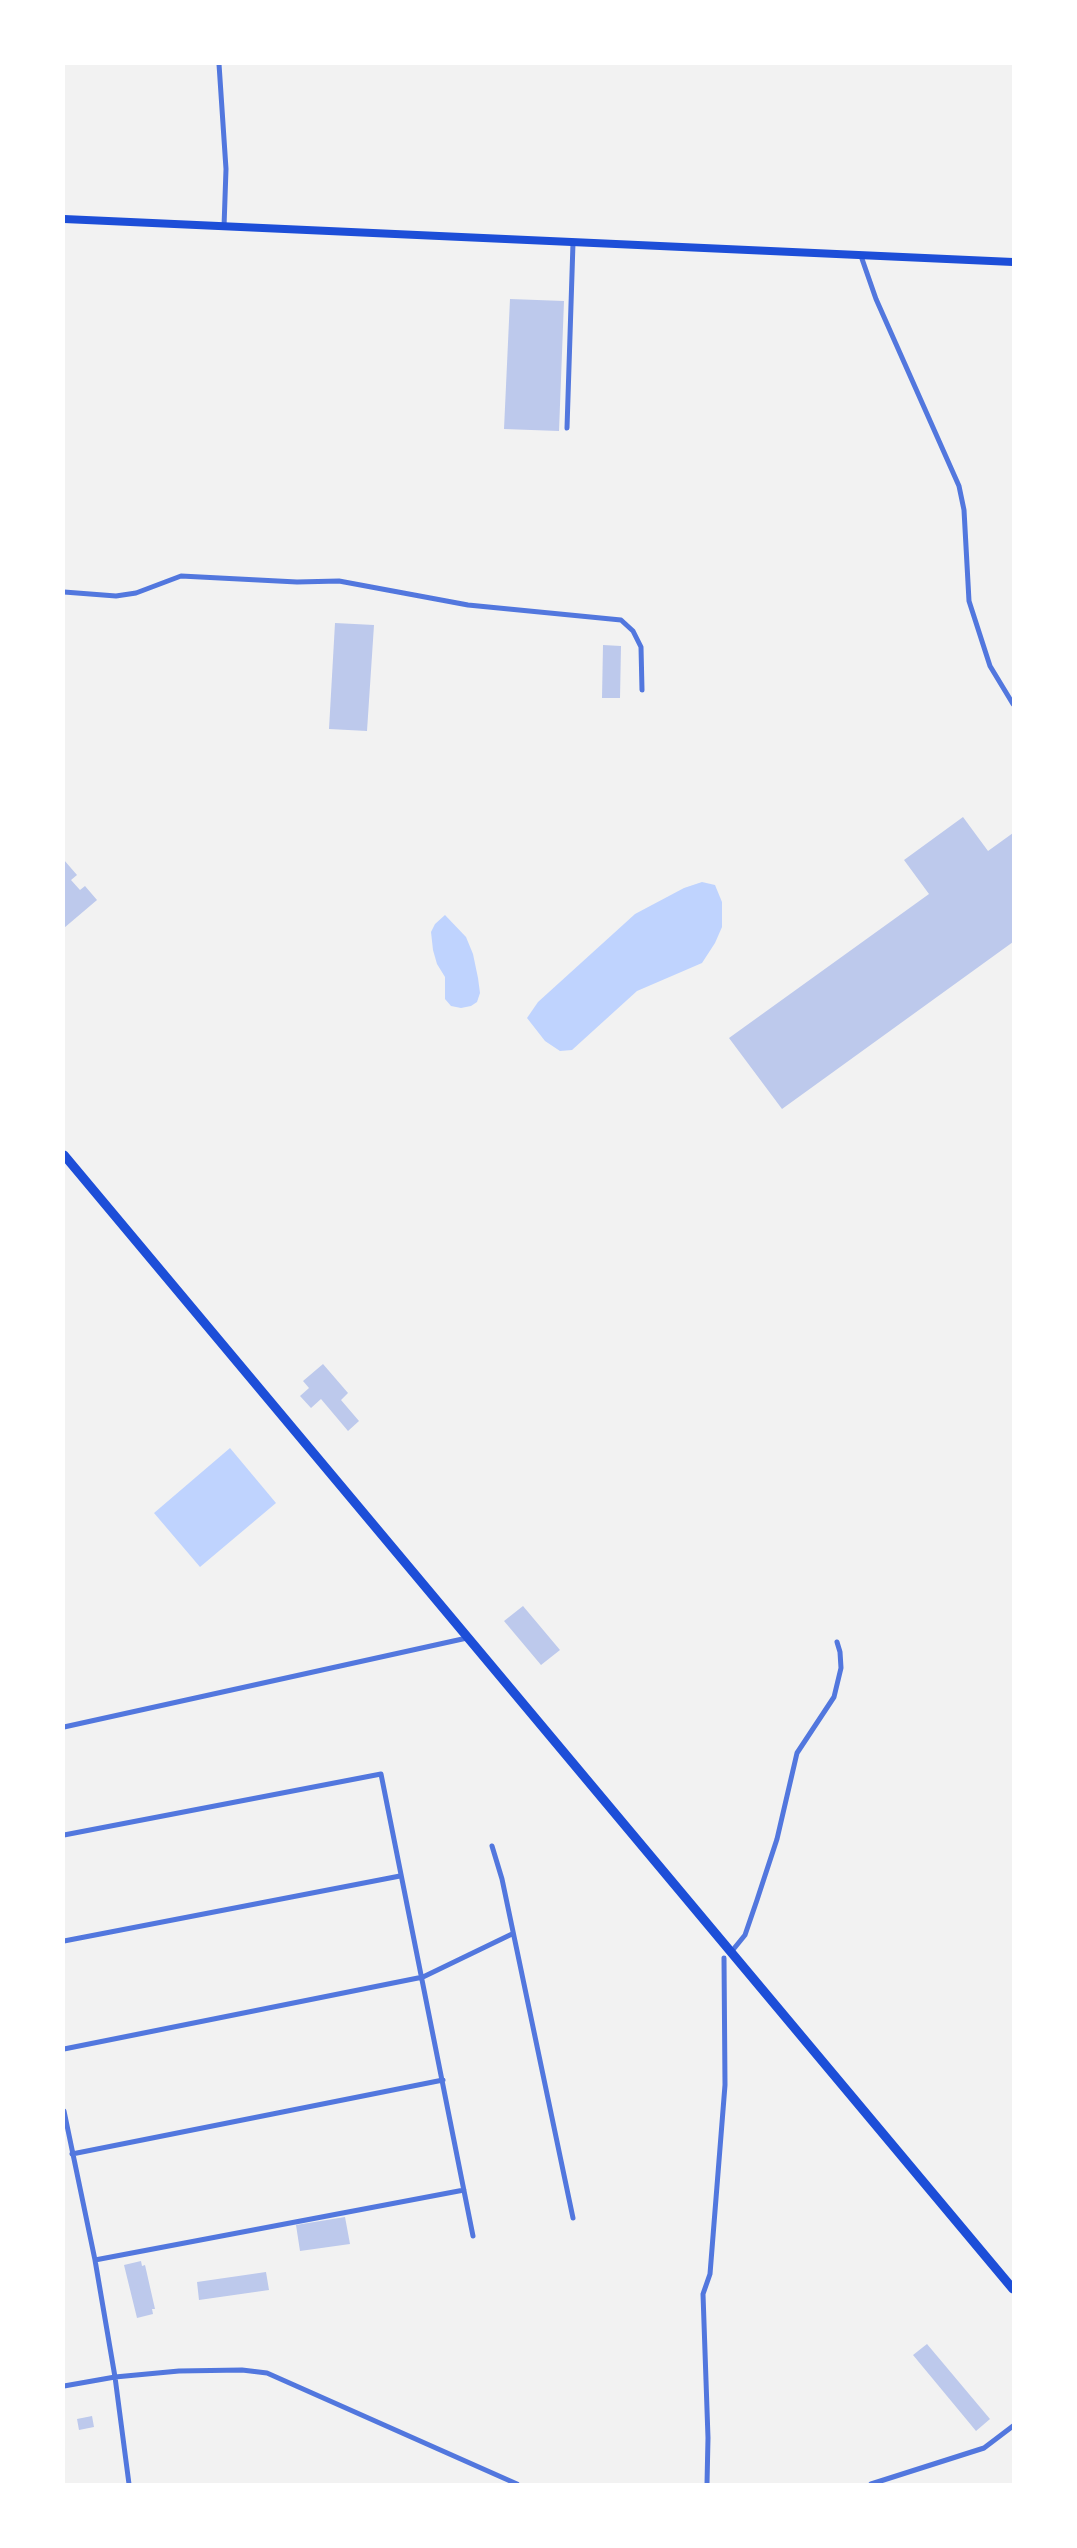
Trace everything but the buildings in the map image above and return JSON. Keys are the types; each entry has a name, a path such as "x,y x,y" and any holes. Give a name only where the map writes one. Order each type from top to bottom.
{"main road":[{"path":"64,219 1013,262"},
{"path":"64,1155 1013,2289"}],"street":[{"path":"219,64 226,169 224,227"},
{"path":"568,428 573,243"},
{"path":"861,256 876,299 959,486 964,510 969,601 990,666 1013,704"},
{"path":"64,592 122,595 136,593 181,576 297,582 339,580 468,605 621,620 633,631 641,647 642,690"},
{"path":"64,1726 467,1638"},
{"path":"732,1951 745,1935 760,1892 777,1839 797,1754 834,1697 841,1668 837,1642"},
{"path":"64,1835 381,1774 400,1876 423,1977 474,2236"},
{"path":"492,1846 502,1879 573,2218"},
{"path":"64,1941 400,1876"},
{"path":"64,2049 423,1977 512,1934"},
{"path":"707,2484 708,2438 703,2294 710,2274 725,2085 724,1958"},
{"path":"72,2154 443,2080"},
{"path":"64,2111 95,2260 115,2377 129,2484"},
{"path":"95,2260 464,2190"},
{"path":"64,2386 115,2377 217,2369 267,2373 517,2484"},
{"path":"871,2484 977,2450 1013,2426"}],"water":[{"path":"702,882 715,885 722,902 722,927 715,943 702,963 637,991 572,1050 560,1051 545,1041 527,1018 538,1002 635,914 684,888"},
{"path":"445,915 466,937 473,954 480,993 477,1002 471,1006 461,1008 451,1006 445,999 445,977 437,964 431,932 435,924"},
{"path":"230,1448 276,1503 200,1567 154,1513"}]}
